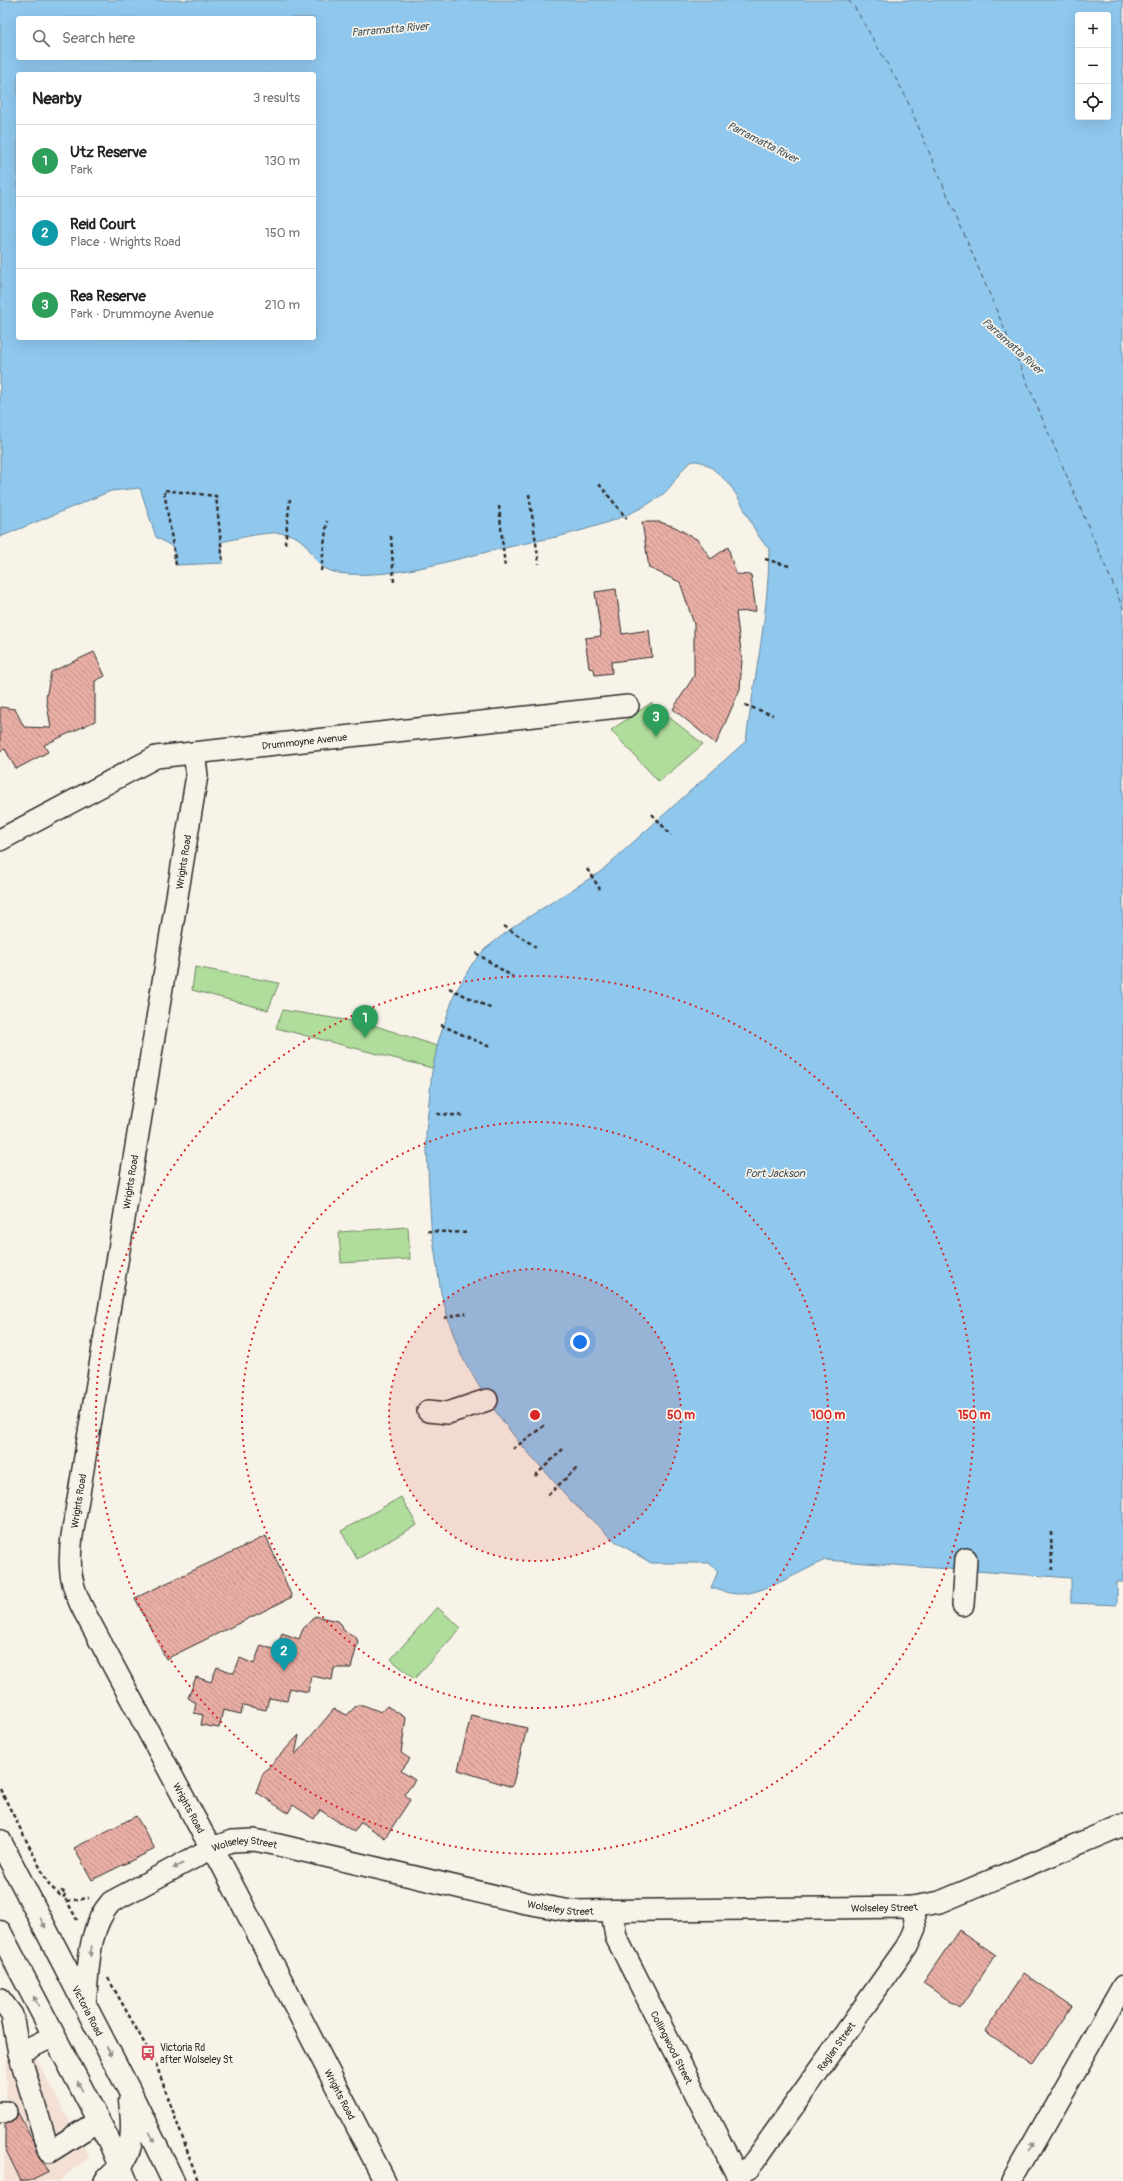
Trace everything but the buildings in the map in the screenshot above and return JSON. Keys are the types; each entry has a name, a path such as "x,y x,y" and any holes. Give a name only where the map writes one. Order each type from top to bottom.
{"highway":[{"name":"Victoria Road","path":"0,1841 129,2090 173,2181"},
{"path":"0,1932 110,2143 117,2176"},
{"path":"117,2176 129,2151 131,2140 132,2117 129,2090"}],"street":[{"name":"Drummoyne Avenue","path":"0,840 156,757 628,706"},
{"name":"Wrights Road","path":"194,754 197,775 74,1522 70,1566 73,1588 77,1599 212,1848 385,2181"},
{"path":"428,1411 448,1413 487,1400"},
{"path":"964,1605 966,1559"},
{"name":"Wolseley Street","path":"85,2004 92,1942 98,1920 111,1902 212,1848 232,1841 254,1840 526,1904 565,1910 612,1912 912,1907 940,1902 1123,1825"},
{"name":"Raglan Street","path":"739,2178 756,2159 907,1946 915,1928 912,1907"},
{"name":"Collingwood Street","path":"612,1912 616,1937 739,2178"},
{"path":"1012,2181 1123,1986"},
{"path":"0,1999 12,2015 19,2053 49,2152 98,2121"},
{"path":"1082,2058 1123,2013"},
{"path":"19,2053 54,2036"}],"path":[{"path":"599,484 627,519"},
{"path":"176,565 164,490 216,496 223,562"},
{"path":"529,494 539,564"},
{"path":"285,544 290,499"},
{"path":"499,506 505,568"},
{"path":"321,571 327,521"},
{"path":"391,536 394,583"},
{"path":"765,559 789,566"},
{"path":"745,705 773,715"},
{"path":"652,814 671,835"},
{"path":"587,869 600,889"},
{"path":"504,926 536,947"},
{"path":"476,953 513,977"},
{"path":"449,988 492,1009"},
{"path":"441,1025 490,1047"},
{"path":"438,1114 464,1116"},
{"path":"427,1231 469,1234"},
{"path":"444,1318 466,1313"},
{"path":"513,1449 545,1425"},
{"path":"535,1476 563,1449"},
{"path":"548,1495 578,1467"},
{"path":"1051,1532 1052,1570"},
{"path":"0,1789 49,1885 60,1895 62,1892 66,1893 63,1898 67,1900 85,1937 92,1942"},
{"path":"67,1900 83,1900"},
{"path":"106,1973 156,2064 198,2181"}],"shaded area":[{"path":"15,2020 89,2157 59,2181 4,2181 8,2021"}],"green space":[{"path":"651,703 703,744 659,782 611,730"},
{"path":"195,967 279,983 268,1010 192,990"},
{"path":"283,1010 370,1024 446,1049 444,1071 276,1028"},
{"path":"408,1227 410,1259 341,1263 339,1232"},
{"path":"401,1497 417,1525 357,1559 341,1531"},
{"path":"437,1607 461,1628 414,1679 391,1659"}],"water":[{"name":"Port Jackson","path":"0,0 1123,0 1123,1582 1117,1582 1117,1605 1071,1603 1071,1578 825,1560 758,1591 735,1594 711,1588 718,1571 709,1563 651,1563 615,1541 573,1503 518,1441 487,1400 461,1355 450,1325 441,1293 431,1226 426,1132 432,1071 438,1042 455,993 472,964 485,949 516,925 600,872 746,741 767,597 769,549 756,533 738,496 732,488 722,477 707,465 694,461 682,470 667,491 652,502 627,515 587,529 435,565 383,573 347,574 335,572 320,565 303,542 296,537 280,533 259,534 221,542 223,563 176,565 173,547 156,537 140,488 111,491 0,537"}],"ferry route":[{"path":"848,0 855,8 904,93 1123,608"}],"place":[{"name":"Rea Reserve","path":"656,737"},
{"name":"Utz Reserve","path":"365,1038"},
{"name":"Reid Court","path":"284,1671"},
{"name":"Victoria Rd after Wolseley St","path":"148,2053"}],"water label":[{"name":"Parramatta River","path":"390,29"},
{"name":"Parramatta River","path":"763,142"},
{"name":"Parramatta River","path":"1013,346"}]}
